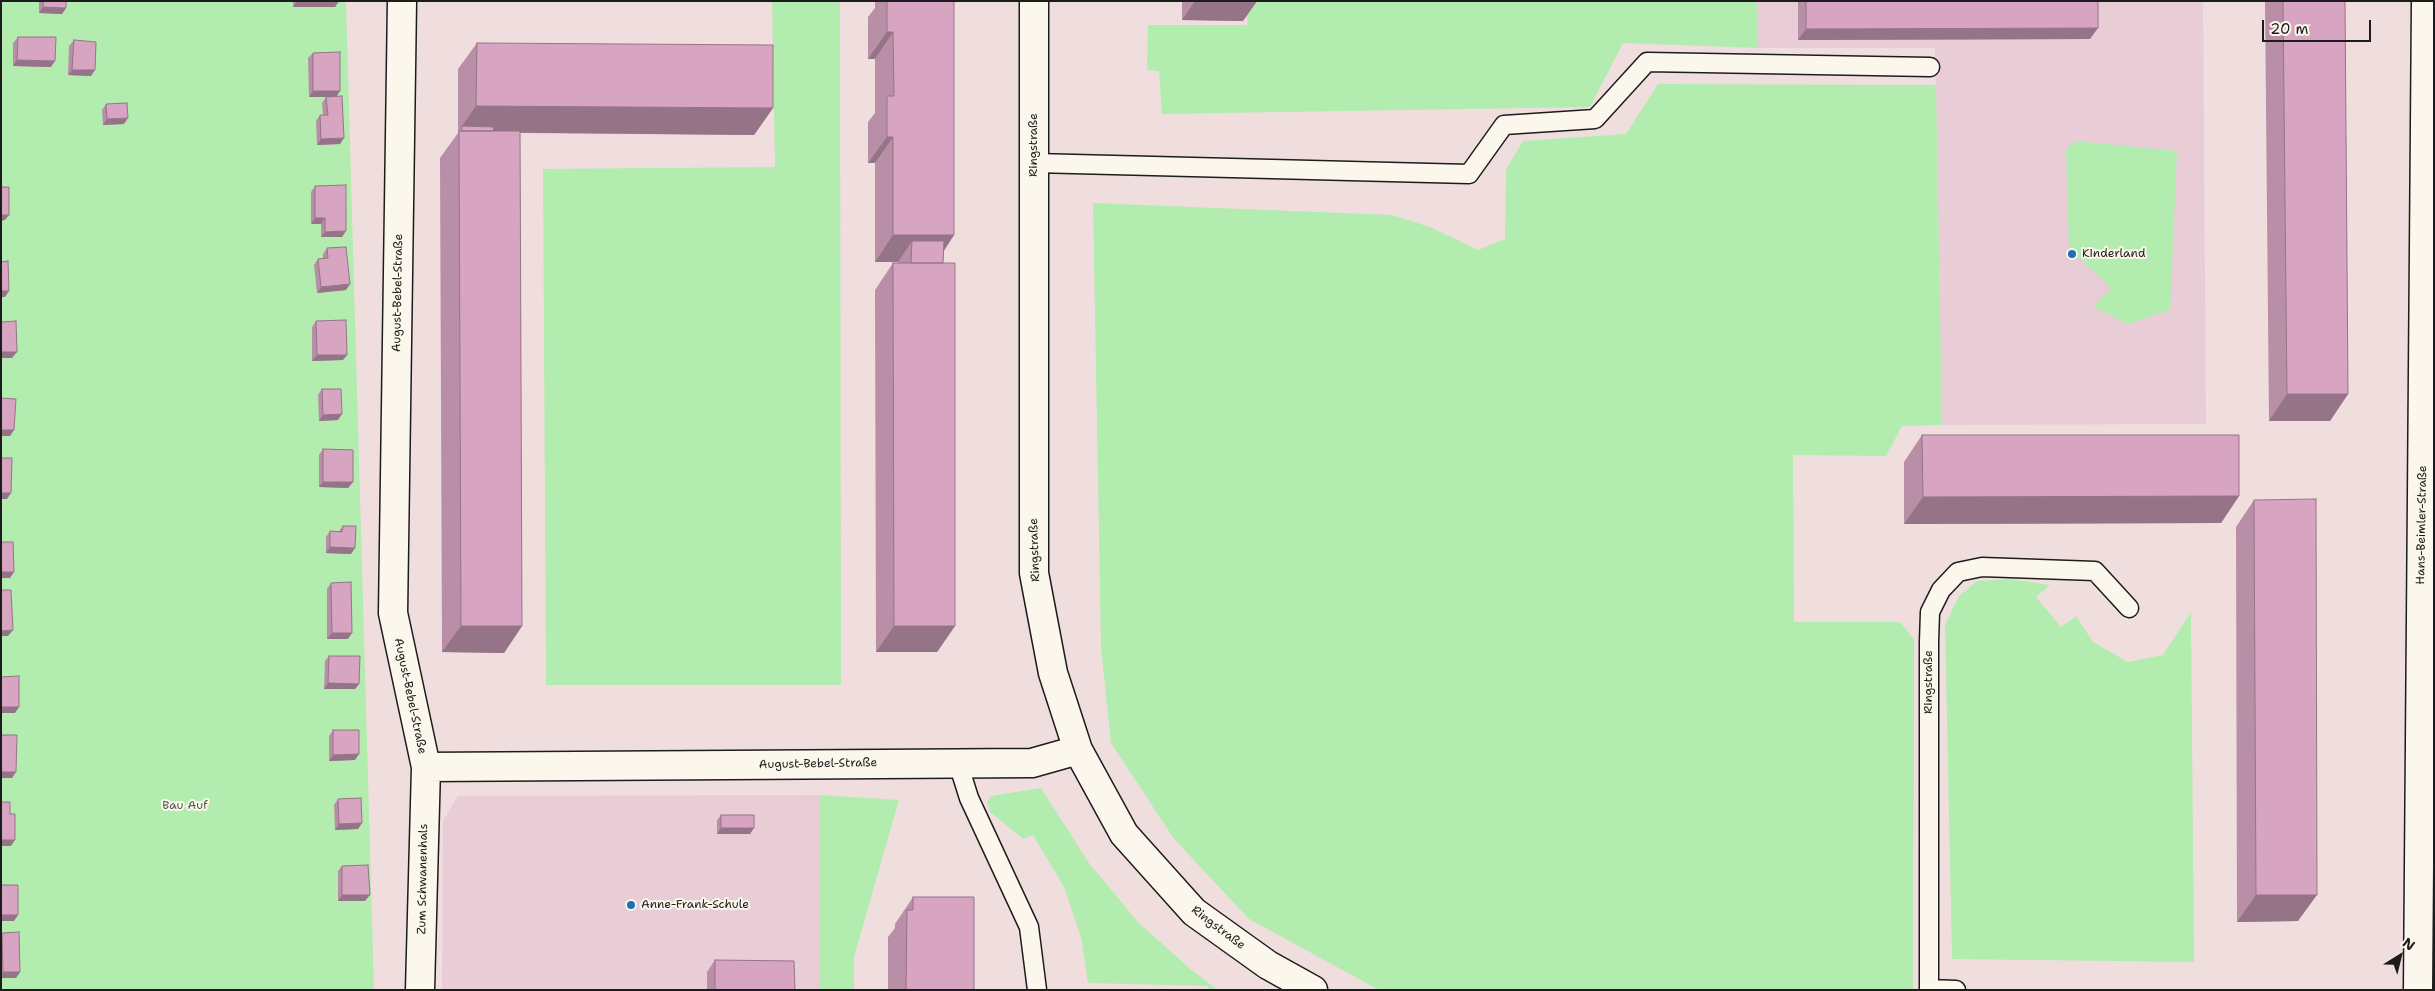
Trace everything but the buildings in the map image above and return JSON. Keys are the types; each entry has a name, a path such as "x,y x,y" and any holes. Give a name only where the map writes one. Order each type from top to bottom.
{"street":[{"name":"August-Bebel-Straße","path":"402,1 393,613 426,767 1032,763 1078,750"},
{"name":"Ringstraße","path":"1034,1 1034,573 1054,673 1078,750 1124,834 1194,912 1268,965 1313,990"},
{"name":"Hans-Beimler-Straße","path":"2418,990 2426,1"},
{"name":"Zum Schwanenhals","path":"420,990 426,767"}],"lane":[{"path":"1034,163 1468,174 1504,124 1595,119 1647,62 1930,67"},
{"name":"Ringstraße","path":"1929,989 1929,642 1930,612 1941,590 1958,572 1982,566 2095,571 2129,608"},
{"path":"958,763 969,798 1029,927 1037,990"},
{"path":"1929,989 1956,990"}],"shaded area":[{"name":"Kinderland","path":"1757,1 2203,1 2206,424 1942,425 1935,48 1758,48"},
{"name":"Anne-Frank-Schule","path":"820,795 820,990 442,990 443,821 458,796"}],"green space":[{"name":"Bau Auf","path":"1,1 346,1 374,990 1,990"},
{"path":"772,1 840,1 841,685 546,685 543,169 775,167"},
{"path":"1248,1 1757,1 1758,48 1623,43 1590,107 1162,114 1159,71 1147,70 1148,25 1247,25"},
{"path":"1658,84 1936,85 1942,425 1902,426 1886,456 1793,455 1794,622 1900,622 1914,639 1913,990 1379,990 1249,919 1174,839 1111,743 1101,648 1093,203 1392,215 1430,227 1478,250 1505,239 1506,169 1523,141 1626,134"},
{"path":"2076,141 2177,151 2170,310 2128,324 2093,307 2111,288 2069,248 2066,149"},
{"path":"2011,579 2050,585 2036,597 2061,627 2076,616 2093,642 2128,662 2163,655 2191,612 2194,962 1952,959 1945,625 1959,596 1977,581"},
{"path":"1041,788 1089,863 1138,922 1189,968 1218,990 1208,990 1208,986 1088,983 1081,937 1064,887 1033,835 1023,839 990,812 987,802 991,796"},
{"path":"820,795 899,800 854,957 854,990 820,990"}],"place":[{"name":"Kinderland","path":"2072,254"},
{"name":"Anne-Frank-Schule","path":"631,905"}]}
